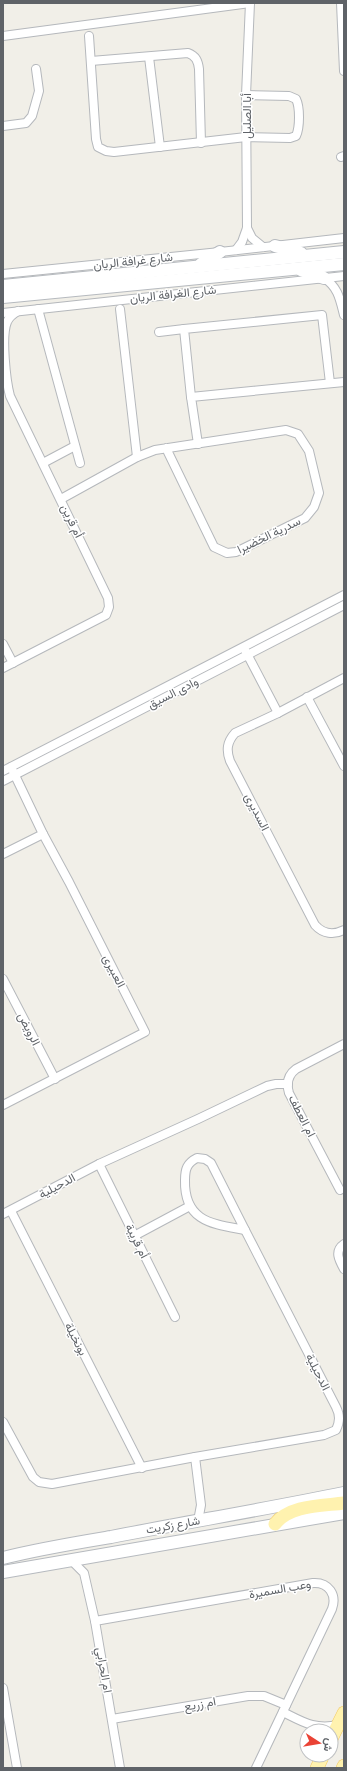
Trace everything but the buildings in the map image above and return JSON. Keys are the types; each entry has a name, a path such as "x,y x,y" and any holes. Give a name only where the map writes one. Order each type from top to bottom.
{"main road":[{"path":"269,247 310,256"},
{"path":"198,266 220,252"},
{"name":"شارع الغرافة الريان","path":"3,286 344,252"},
{"name":"شارع الغرافة الريان","path":"3,297 344,264"},
{"path":"298,269 324,278"},
{"name":"شارع زكريت","path":"5,1556 344,1493"},
{"path":"275,1524 291,1511 344,1503"},
{"name":"شارع زكريت","path":"3,1572 344,1513"}],"street":[{"path":"3,36 250,3"},
{"name":"أبا الصليل","path":"236,250 242,242 247,228 246,95 250,3"},
{"path":"341,3 344,71"},
{"path":"89,36 98,147 106,151 114,152 246,137 294,137 298,131 298,104 294,98 289,96 246,95"},
{"path":"91,61 188,53 193,55 198,62 200,69 201,143"},
{"path":"149,57 160,147"},
{"path":"3,126 26,123 32,116 39,91 36,69"},
{"path":"247,228 252,238 269,247 344,238"},
{"name":"شارع غرافة الريان","path":"3,274 269,247"},
{"name":"شارع الغرافة الريان","path":"3,313 344,276"},
{"path":"324,278 337,290 344,315"},
{"path":"38,309 80,463"},
{"path":"120,310 137,457"},
{"name":"أم قرين","path":"3,668 106,615 110,607 108,598 10,396 6,376 4,327 9,318 18,311"},
{"path":"159,332 322,315 330,383"},
{"path":"184,329 198,444"},
{"path":"192,397 344,382"},
{"name":"سدرية الخضيرا","path":"61,499 137,457 155,450 166,448 198,444 286,430 298,434 309,451 319,493 314,507 305,518 236,552 228,553 214,547 166,448"},
{"path":"43,463 75,446"},
{"name":"وادى السيق","path":"3,781 245,651 344,595"},
{"name":"وادى السيق","path":"3,771 245,651 344,605"},
{"path":"3,644 13,663"},
{"path":"245,651 278,713"},
{"name":"السديرى","path":"344,678 278,713 235,733 227,746 227,754 314,923 322,930 331,933 344,930"},
{"path":"307,697 344,766"},
{"name":"العبيرى","path":"3,1105 145,1032 69,882 42,834 11,767"},
{"path":"3,854 42,834"},
{"name":"الرويض","path":"3,979 54,1079"},
{"name":"ام العطف","path":"340,1190 289,1093 288,1084 290,1075 296,1069 344,1044"},
{"name":"الدحيلية","path":"3,1214 99,1164 198,1120 267,1086 288,1084"},
{"name":"الدحيلية","path":"3,1422 28,1470 39,1482 46,1484 58,1484 195,1457 324,1435 336,1430 339,1423 339,1414 336,1407 211,1163 205,1159 197,1158 191,1161 186,1167 186,1191 190,1206"},
{"name":"أم قريبة","path":"99,1164 175,1317"},
{"path":"134,1236 190,1206 194,1212 206,1222 245,1230"},
{"name":"بونخيلة","path":"11,1211 142,1468"},
{"path":"344,1244 339,1249 338,1255 344,1269"},
{"path":"195,1457 203,1520"},
{"path":"84,1573 86,1564 91,1556"},
{"path":"71,1560 84,1573"},
{"name":"ام الحرابي","path":"84,1573 95,1621 120,1768"},
{"name":"وعب السميرة","path":"95,1621 313,1583 323,1584 331,1590 334,1604 256,1768"},
{"path":"3,1688 17,1768"},
{"name":"ام زريع","path":"112,1720 248,1696 264,1696 284,1708"},
{"path":"284,1708 305,1723"},
{"path":"331,1723 341,1719"}]}
